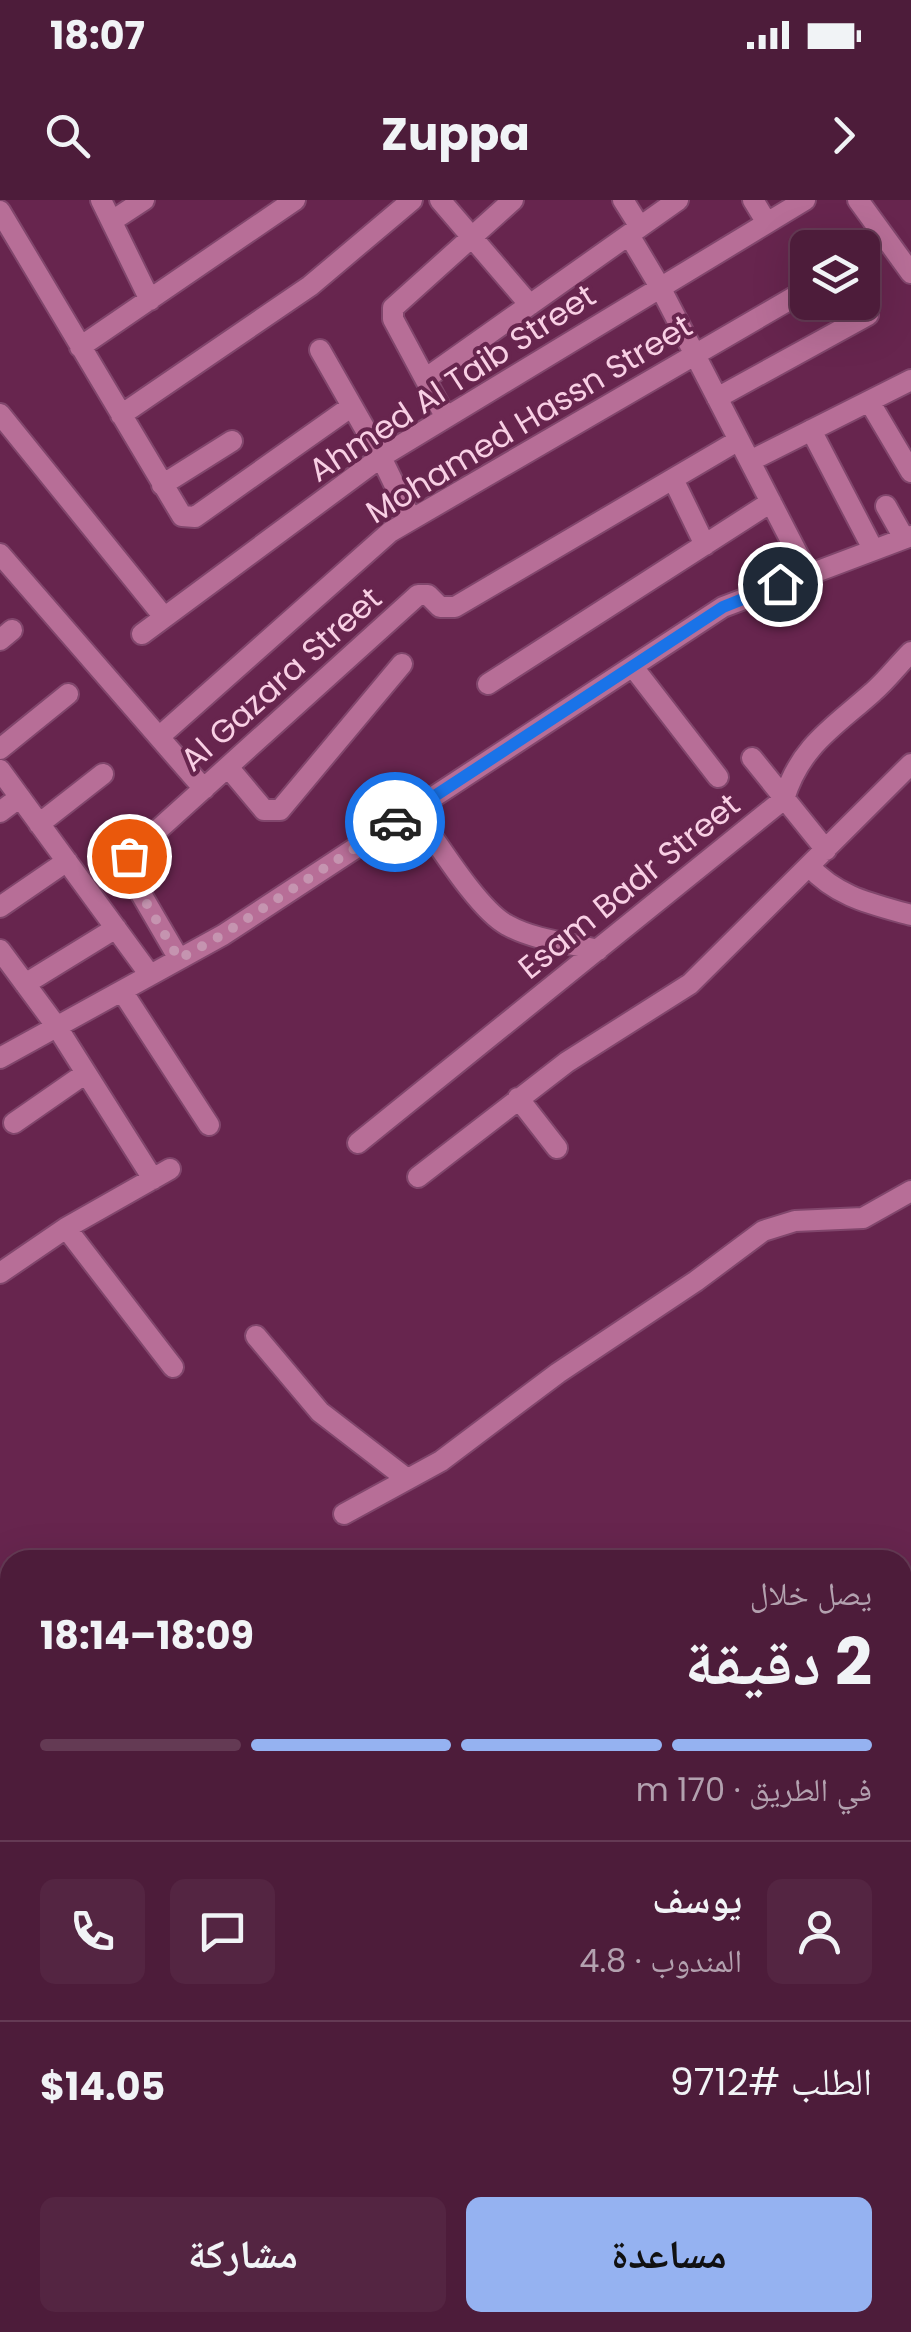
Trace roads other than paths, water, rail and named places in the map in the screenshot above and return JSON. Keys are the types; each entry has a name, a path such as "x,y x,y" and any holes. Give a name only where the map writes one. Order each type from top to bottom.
{"street":[{"path":"101,200 150,300"},
{"path":"112,221 144,200"},
{"path":"80,347 296,200"},
{"path":"120,415 310,286 412,200"},
{"path":"440,200 530,305"},
{"path":"445,416 393,319 393,308 513,200"},
{"path":"622,200 660,287 808,574"},
{"path":"425,379 678,200"},
{"path":"752,200 766,223"},
{"name":"Ahmed Al Taib Street","path":"142,634 381,456 805,200"},
{"path":"858,200 911,273"},
{"path":"0,211 178,513 186,518 195,517 352,406"},
{"name":"Mohamed Hassn Street","path":"159,736 390,532 790,300"},
{"path":"717,398 859,320"},
{"path":"320,350 381,456 411,519"},
{"path":"750,461 911,380"},
{"path":"869,400 911,472"},
{"path":"0,414 164,617"},
{"path":"811,430 873,550"},
{"name":"Al Gazara Street","path":"179,959 126,862 204,789 418,595 428,595 440,607 456,607 739,440"},
{"path":"162,485 232,441"},
{"path":"674,479 705,545"},
{"path":"488,684 771,502"},
{"path":"0,1058 222,935 723,607 907,537 886,506"},
{"path":"0,554 204,789"},
{"name":"Esam Badr Street","path":"358,1143 784,799 795,769 814,743 876,689 911,652"},
{"path":"228,767 264,810 280,810 402,664"},
{"path":"633,667 718,776"},
{"path":"0,749 68,694"},
{"path":"752,758 826,850"},
{"path":"418,1178 591,1044 690,984 911,764"},
{"path":"0,770 150,975"},
{"path":"39,824 103,774"},
{"path":"0,812 20,798"},
{"path":"414,810 487,908 504,924 526,934 598,950"},
{"path":"0,907 67,861"},
{"path":"809,866 850,898 911,915"},
{"path":"25,984 116,928"},
{"path":"0,950 161,1174 66,1228 0,1273"},
{"path":"122,990 209,1125"},
{"path":"14,1122 86,1073"},
{"path":"518,1098 557,1148"},
{"path":"344,1514 440,1460 763,1230 795,1220 863,1218 911,1192"},
{"path":"66,1228 173,1368"},
{"path":"256,1336 320,1412 407,1479"}]}
